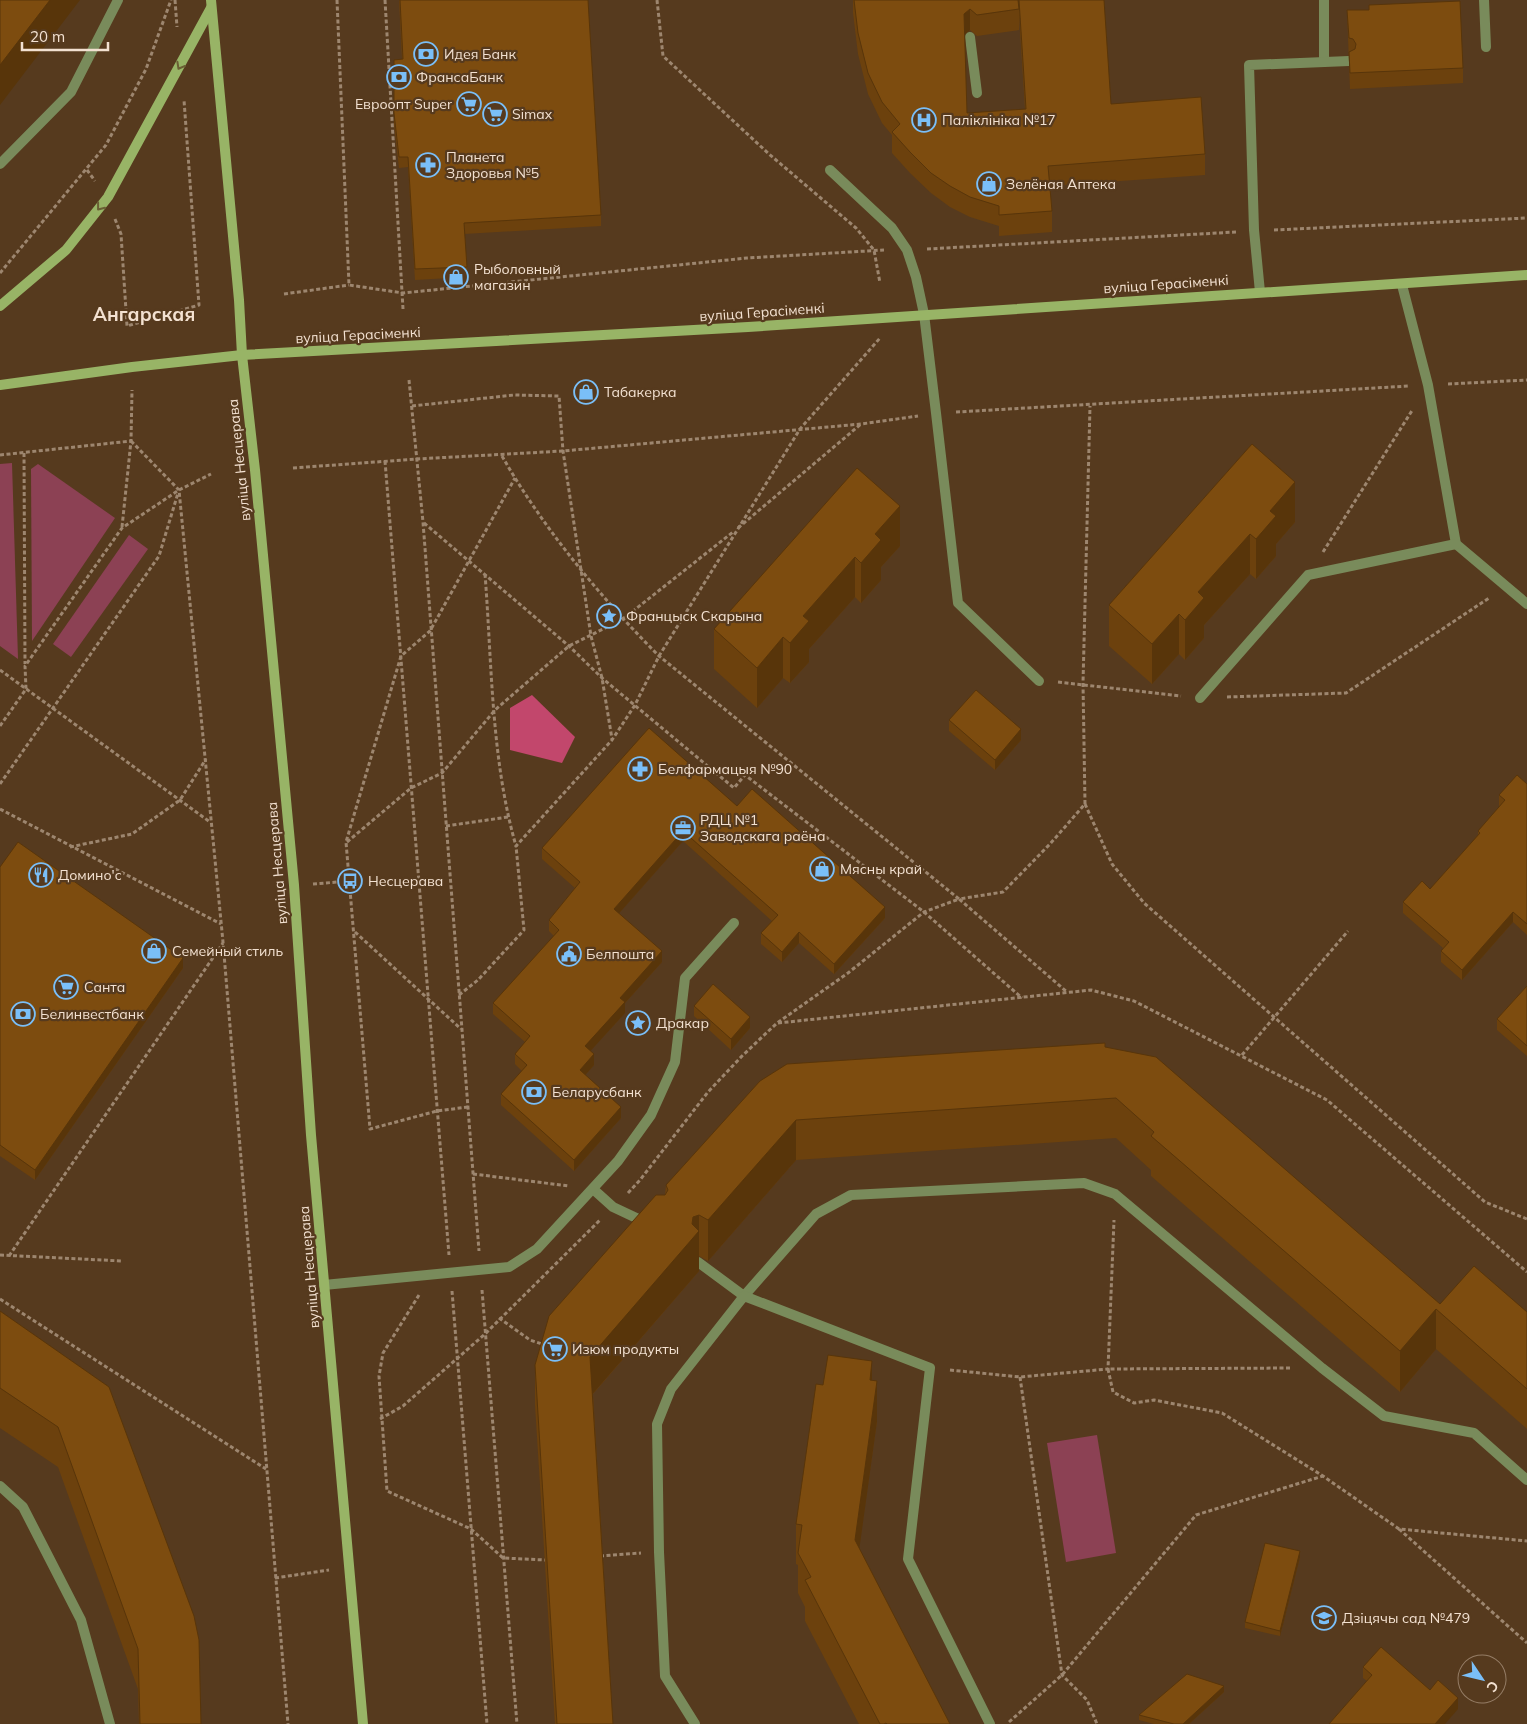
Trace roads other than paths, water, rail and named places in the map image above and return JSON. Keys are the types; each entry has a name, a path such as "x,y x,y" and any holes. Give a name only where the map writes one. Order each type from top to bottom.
{"street":[{"path":"0,306 66,250 108,196 181,64 211,4"},
{"name":"вуліца Несцерава","path":"211,4 239,300 242,355 256,479 294,885 324,1285 363,1724"},
{"name":"вуліца Герасіменкі","path":"0,385 132,367 242,355 1527,275"}],"lane":[{"path":"0,164 71,92 118,0"},
{"path":"1324,0 1324,62"},
{"path":"1484,0 1486,47"},
{"path":"970,37 977,93"},
{"path":"1260,292 1254,230 1249,65 1349,62"},
{"path":"830,170 892,228 907,250 916,277 924,314 958,603 1039,681"},
{"path":"1402,284 1428,385 1456,544 1527,604"},
{"path":"1200,698 1308,575 1456,544"},
{"path":"324,1285 450,1271 509,1267 537,1249 593,1189 652,1115 675,1062 685,978 734,923"},
{"path":"695,1724 665,1676 659,1552 657,1424 671,1389 744,1296 816,1214 851,1195 1084,1183 1115,1194 1322,1368 1384,1416 1474,1433 1527,1480"},
{"path":"593,1189 614,1208 653,1226"},
{"path":"698,1262 744,1296 930,1368 908,1559 990,1724"},
{"path":"0,1486 23,1507 81,1620 110,1724"}],"place":[{"name":"Идея Банк","path":"426,54"},
{"name":"ФрансаБанк","path":"399,77"},
{"name":"Евроопт Super","path":"469,104"},
{"name":"Simax","path":"495,114"},
{"name":"Паліклініка №17","path":"924,120"},
{"name":"Планета Здоровья №5","path":"428,165"},
{"name":"Зелёная Аптека","path":"989,184"},
{"name":"Рыболовный магазин","path":"456,277"},
{"name":"Табакерка","path":"586,392"},
{"name":"Францыск Скарына","path":"609,616"},
{"name":"Белфармацыя №90","path":"640,769"},
{"name":"РДЦ №1 Заводскага раёна","path":"683,828"},
{"name":"Мясны край","path":"822,869"},
{"name":"Домино'c","path":"41,875"},
{"name":"Несцерава","path":"350,881"},
{"name":"Семейный стиль","path":"154,951"},
{"name":"Белпошта","path":"569,954"},
{"name":"Санта","path":"66,987"},
{"name":"Белинвестбанк","path":"23,1014"},
{"name":"Дракар","path":"638,1023"},
{"name":"Беларусбанк","path":"534,1092"},
{"name":"Изюм продукты","path":"555,1349"},
{"name":"Дзіцячы сад №479","path":"1324,1618"}],"district":[{"name":"Ангарская","path":"144,314"}]}
